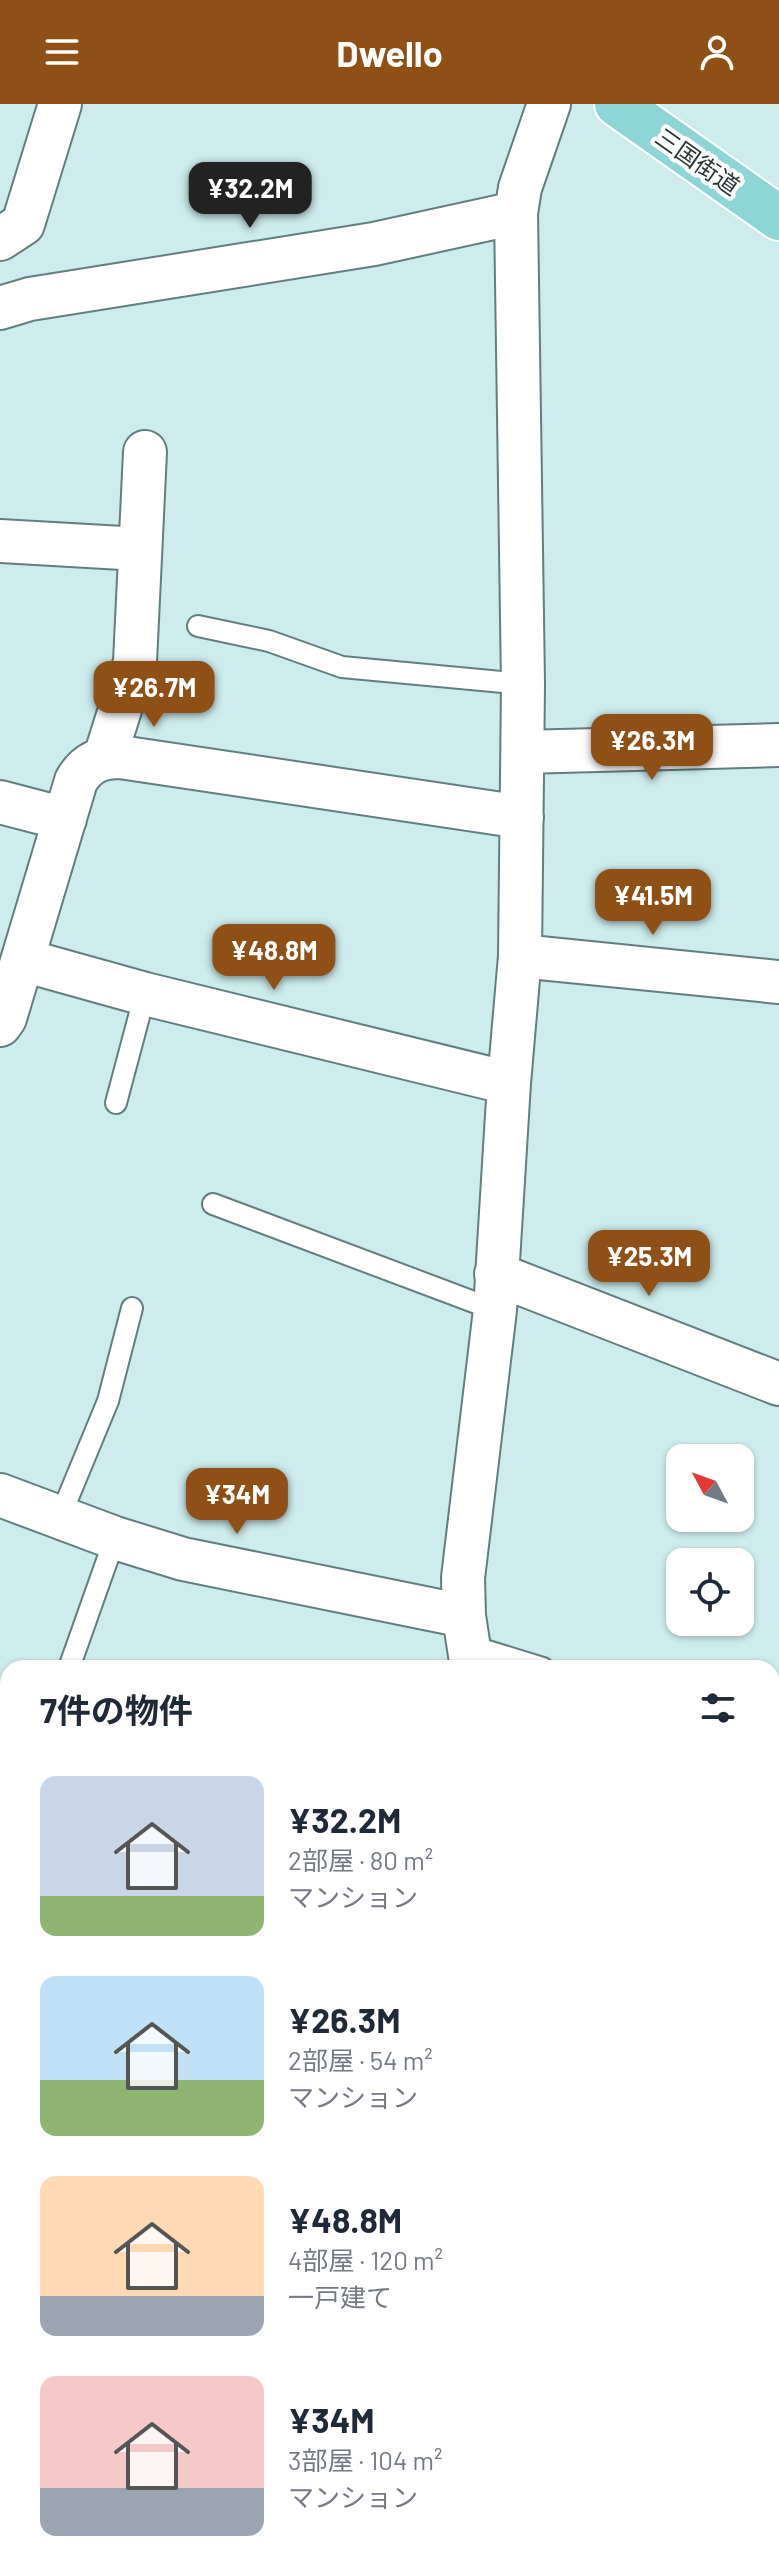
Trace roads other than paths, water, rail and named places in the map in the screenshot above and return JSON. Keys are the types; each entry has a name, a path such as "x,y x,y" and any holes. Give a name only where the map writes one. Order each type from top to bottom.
{"main road":[{"name":"三国街道","path":"617,104 779,218"}],"street":[{"path":"0,239 23,224 60,104"},
{"path":"0,1495 115,1538 468,1643 463,1578 495,1292 520,956 523,684 516,213 520,188 549,104"},
{"path":"0,308 30,299 374,244 516,213"},
{"path":"105,757 135,662 145,452"},
{"path":"0,541 140,549"},
{"path":"523,752 779,745"},
{"path":"0,1025 5,1018 82,770 105,757 522,817"},
{"path":"0,802 65,819"},
{"path":"520,956 779,982"},
{"path":"23,960 145,994 509,1083"},
{"path":"495,1292 779,1384"}],"lane":[{"path":"198,626 269,641 342,667 523,684"},
{"path":"116,1103 145,994"},
{"path":"213,1204 495,1292"},
{"path":"60,1517 108,1401 132,1308"},
{"path":"72,1660 115,1538"},
{"path":"468,1643 519,1660"}]}
